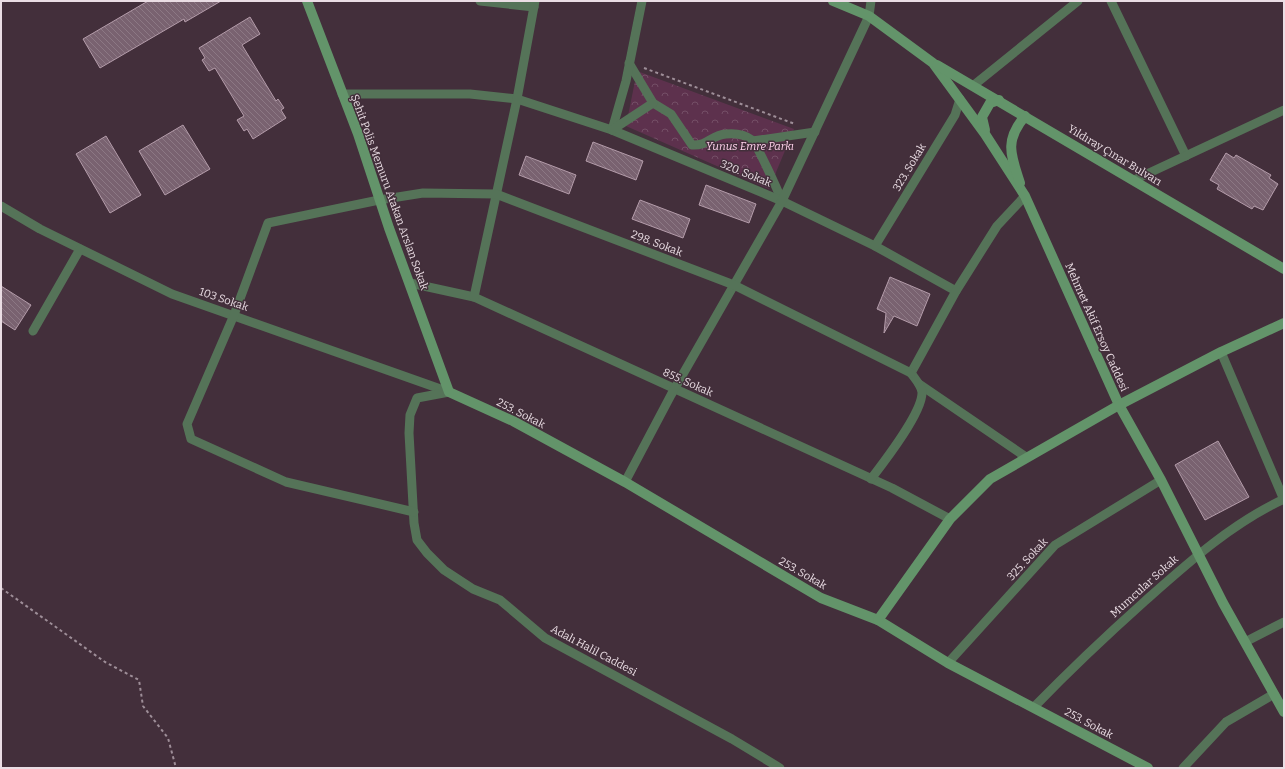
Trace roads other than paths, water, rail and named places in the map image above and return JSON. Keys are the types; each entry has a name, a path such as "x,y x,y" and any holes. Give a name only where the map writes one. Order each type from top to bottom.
{"street":[{"name":"Şehit Polis Memuru Atakan Arslan Sokak","path":"307,1 449,392"},
{"path":"474,297 517,99 534,4 480,1"},
{"path":"612,130 629,63 642,1"},
{"name":"Mehmet Akif Ersoy Caddesi","path":"833,1 869,16 933,63 985,134 1025,196 1119,405 1161,480 1198,554 1284,712"},
{"path":"625,482 671,395 676,389 782,201 869,16 871,1"},
{"path":"974,86 1078,1"},
{"path":"1111,1 1186,156"},
{"path":"629,63 653,104 671,114 692,146"},
{"name":"Yıldıray Çınar Bulvarı","path":"933,63 999,100 1284,269"},
{"name":"320. Sokak","path":"342,94 470,94 517,99 612,130 782,201 875,246 956,291"},
{"name":"323. Sokak","path":"875,246 955,115 960,99"},
{"path":"985,134 982,117 990,103 999,100"},
{"path":"612,130 653,104"},
{"path":"1134,180 1284,110"},
{"path":"871,478 891,452 920,403 922,391 911,373 956,291 997,226 1025,196 1012,158 1011,142 1015,127 1025,116"},
{"path":"754,141 815,132"},
{"path":"692,146 701,146 714,138 725,134 742,134 754,141 782,201"},
{"path":"684,161 692,146"},
{"name":"298. Sokak","path":"234,315 268,223 379,200 423,193 496,194 734,285 911,373"},
{"name":"103 Sokak","path":"1,206 40,229 172,294 449,392"},
{"path":"33,331 80,249"},
{"name":"855. Sokak","path":"410,283 474,297 871,478 950,519"},
{"path":"234,315 187,424 190,439 286,482 414,512"},
{"path":"878,620 950,519 990,479 1119,405 1222,352 1284,323"},
{"path":"1222,352 1284,499"},
{"path":"919,384 1026,457"},
{"name":"253. Sokak","path":"449,392 513,421 625,482 820,598 878,620 948,662 1148,768"},
{"name":"Adalı Halil Caddesi","path":"449,392 418,398 410,415 409,433 414,523 417,540 427,553 444,570 473,589 500,600 545,638 684,712 780,768"},
{"name":"325. Sokak","path":"948,662 1055,545 1161,480"},
{"name":"Mumcular Sokak","path":"1034,707 1082,658 1198,554 1250,516 1284,499"},
{"path":"1245,642 1284,622"},
{"path":"1183,768 1226,722 1274,694"}],"park label":[{"name":"Yunus Emre Parkı","path":"750,146"}]}
